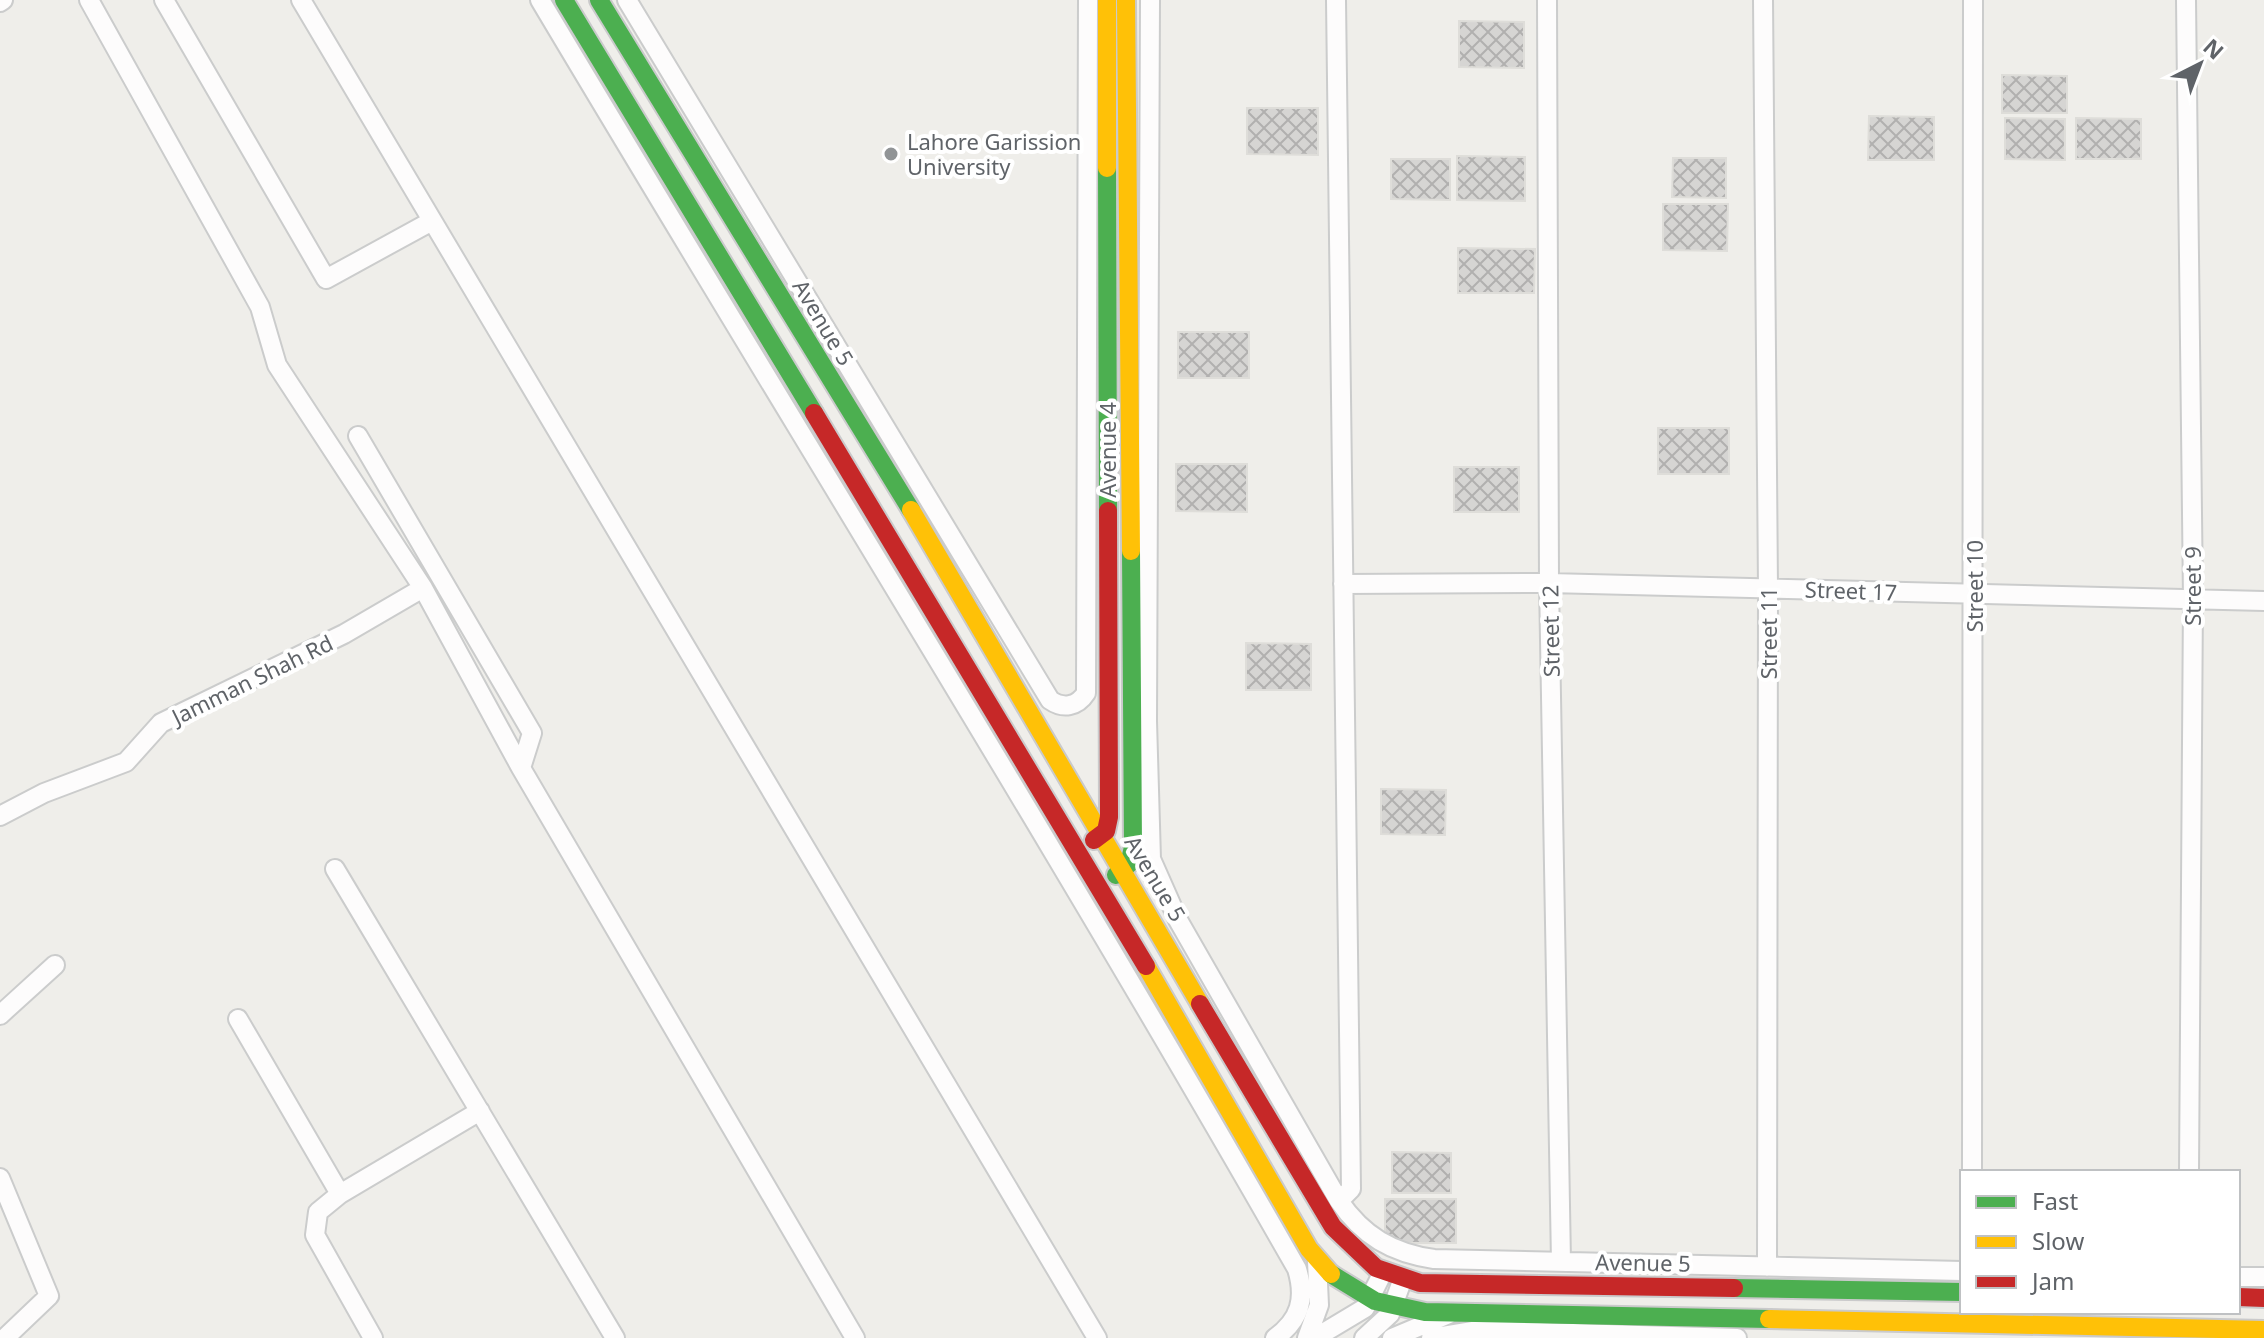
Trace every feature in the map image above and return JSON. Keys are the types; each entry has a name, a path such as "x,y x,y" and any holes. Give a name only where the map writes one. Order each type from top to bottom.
{"main road":[{"path":"564,0 1079,850 1317,1261 1346,1287 1392,1308 1452,1312 1945,1330 1974,1324 2026,1331 2264,1330"},
{"name":"Avenue 5","path":"599,0 909,507 1124,869 1323,1214 1358,1257 1382,1274 1402,1281 1954,1292"},
{"name":"Avenue 4","path":"1103,835 1109,817 1107,0"},
{"name":"Avenue 4","path":"1124,869 1133,847 1126,0"},
{"path":"1079,850 1103,835"},
{"path":"1100,886 1124,869"},
{"path":"1207,1074 1235,1060"},
{"path":"1945,1330 1954,1292"},
{"path":"2240,1297 2264,1298"}],"street":[{"path":"89,0 260,307 277,365 423,588 521,768 855,1338"},
{"path":"164,0 326,279 432,221"},
{"path":"301,0 1097,1338"},
{"path":"540,0 1191,1083 1297,1269 1303,1287 1297,1315 1275,1338"},
{"path":"627,0 973,577 1050,700 1066,706 1075,704 1086,693 1088,0"},
{"path":"1150,0 1152,247 1147,721 1151,859 1178,920 1339,1201 1378,1243 1413,1256 1960,1271"},
{"path":"1336,0 1351,1189 1339,1201"},
{"name":"Street 12","path":"1547,0 1549,583 1561,1262"},
{"name":"Street 11","path":"1763,0 1768,588 1767,1267"},
{"name":"Street 10","path":"1972,1170 1973,0"},
{"name":"Street 9","path":"2186,0 2193,599 2189,1170"},
{"path":"358,436 532,733 521,768"},
{"name":"Street 17","path":"1343,584 1549,583 2264,601"},
{"name":"Jamman Shah Rd","path":"0,816 44,793 126,762 161,723 344,634 423,588"},
{"path":"335,869 615,1338"},
{"path":"0,1015 55,965"},
{"path":"238,1019 340,1194"},
{"path":"373,1338 315,1235 318,1212 340,1194 480,1111"},
{"path":"0,1178 49,1296 5,1338"},
{"path":"1307,1338 1319,1305 1317,1261"},
{"path":"1315,1338 1356,1314 1371,1300 1382,1274"},
{"path":"2240,1277 2264,1277"},
{"path":"1364,1338 1377,1328 1392,1308 1402,1281"},
{"path":"1392,1338 1452,1312"},
{"path":"1431,1338 1479,1330 1737,1338"}],"building":[{"path":"1459,21 1524,22 1524,68 1459,67"},
{"path":"2002,75 2067,76 2067,113 2002,113"},
{"path":"1247,108 1318,108 1318,155 1247,154"},
{"path":"1869,116 1934,117 1934,160 1868,160"},
{"path":"2005,118 2065,119 2065,160 2005,159"},
{"path":"2076,118 2141,119 2141,159 2076,159"},
{"path":"1457,156 1525,157 1525,201 1457,200"},
{"path":"1673,158 1726,158 1726,198 1672,197"},
{"path":"1391,159 1450,159 1450,200 1391,199"},
{"path":"1663,204 1728,204 1727,251 1663,250"},
{"path":"1458,248 1535,249 1534,293 1458,293"},
{"path":"1178,332 1249,332 1249,378 1178,378"},
{"path":"1658,428 1729,428 1729,474 1658,474"},
{"path":"1176,464 1247,464 1247,512 1176,511"},
{"path":"1454,467 1519,467 1519,512 1454,512"},
{"path":"1246,643 1311,644 1311,690 1246,690"},
{"path":"1381,789 1446,790 1445,835 1381,834"},
{"path":"1392,1152 1451,1153 1451,1193 1392,1193"},
{"path":"1385,1199 1456,1199 1456,1243 1385,1243"}],"traffic: fast":[{"path":"564,0 814,413"},
{"path":"599,0 911,510"},
{"path":"1107,168 1108,511"},
{"path":"1116,875 1129,864 1133,847 1131,551"},
{"path":"1331,1274 1375,1301 1425,1312 1769,1319"},
{"path":"1734,1288 1960,1292"}],"traffic: slow":[{"path":"1107,0 1107,168"},
{"path":"1126,0 1131,551"},
{"path":"911,510 1200,1004"},
{"path":"1146,966 1309,1249 1331,1274"},
{"path":"1769,1319 2264,1330"}],"traffic: jam":[{"path":"814,413 1146,966"},
{"path":"1094,840 1106,831 1109,817 1108,511"},
{"path":"1200,1004 1333,1227 1376,1268 1420,1283 1734,1288"},
{"path":"2240,1297 2264,1298"}],"place":[{"name":"Lahore Garission University","path":"891,154"}]}
